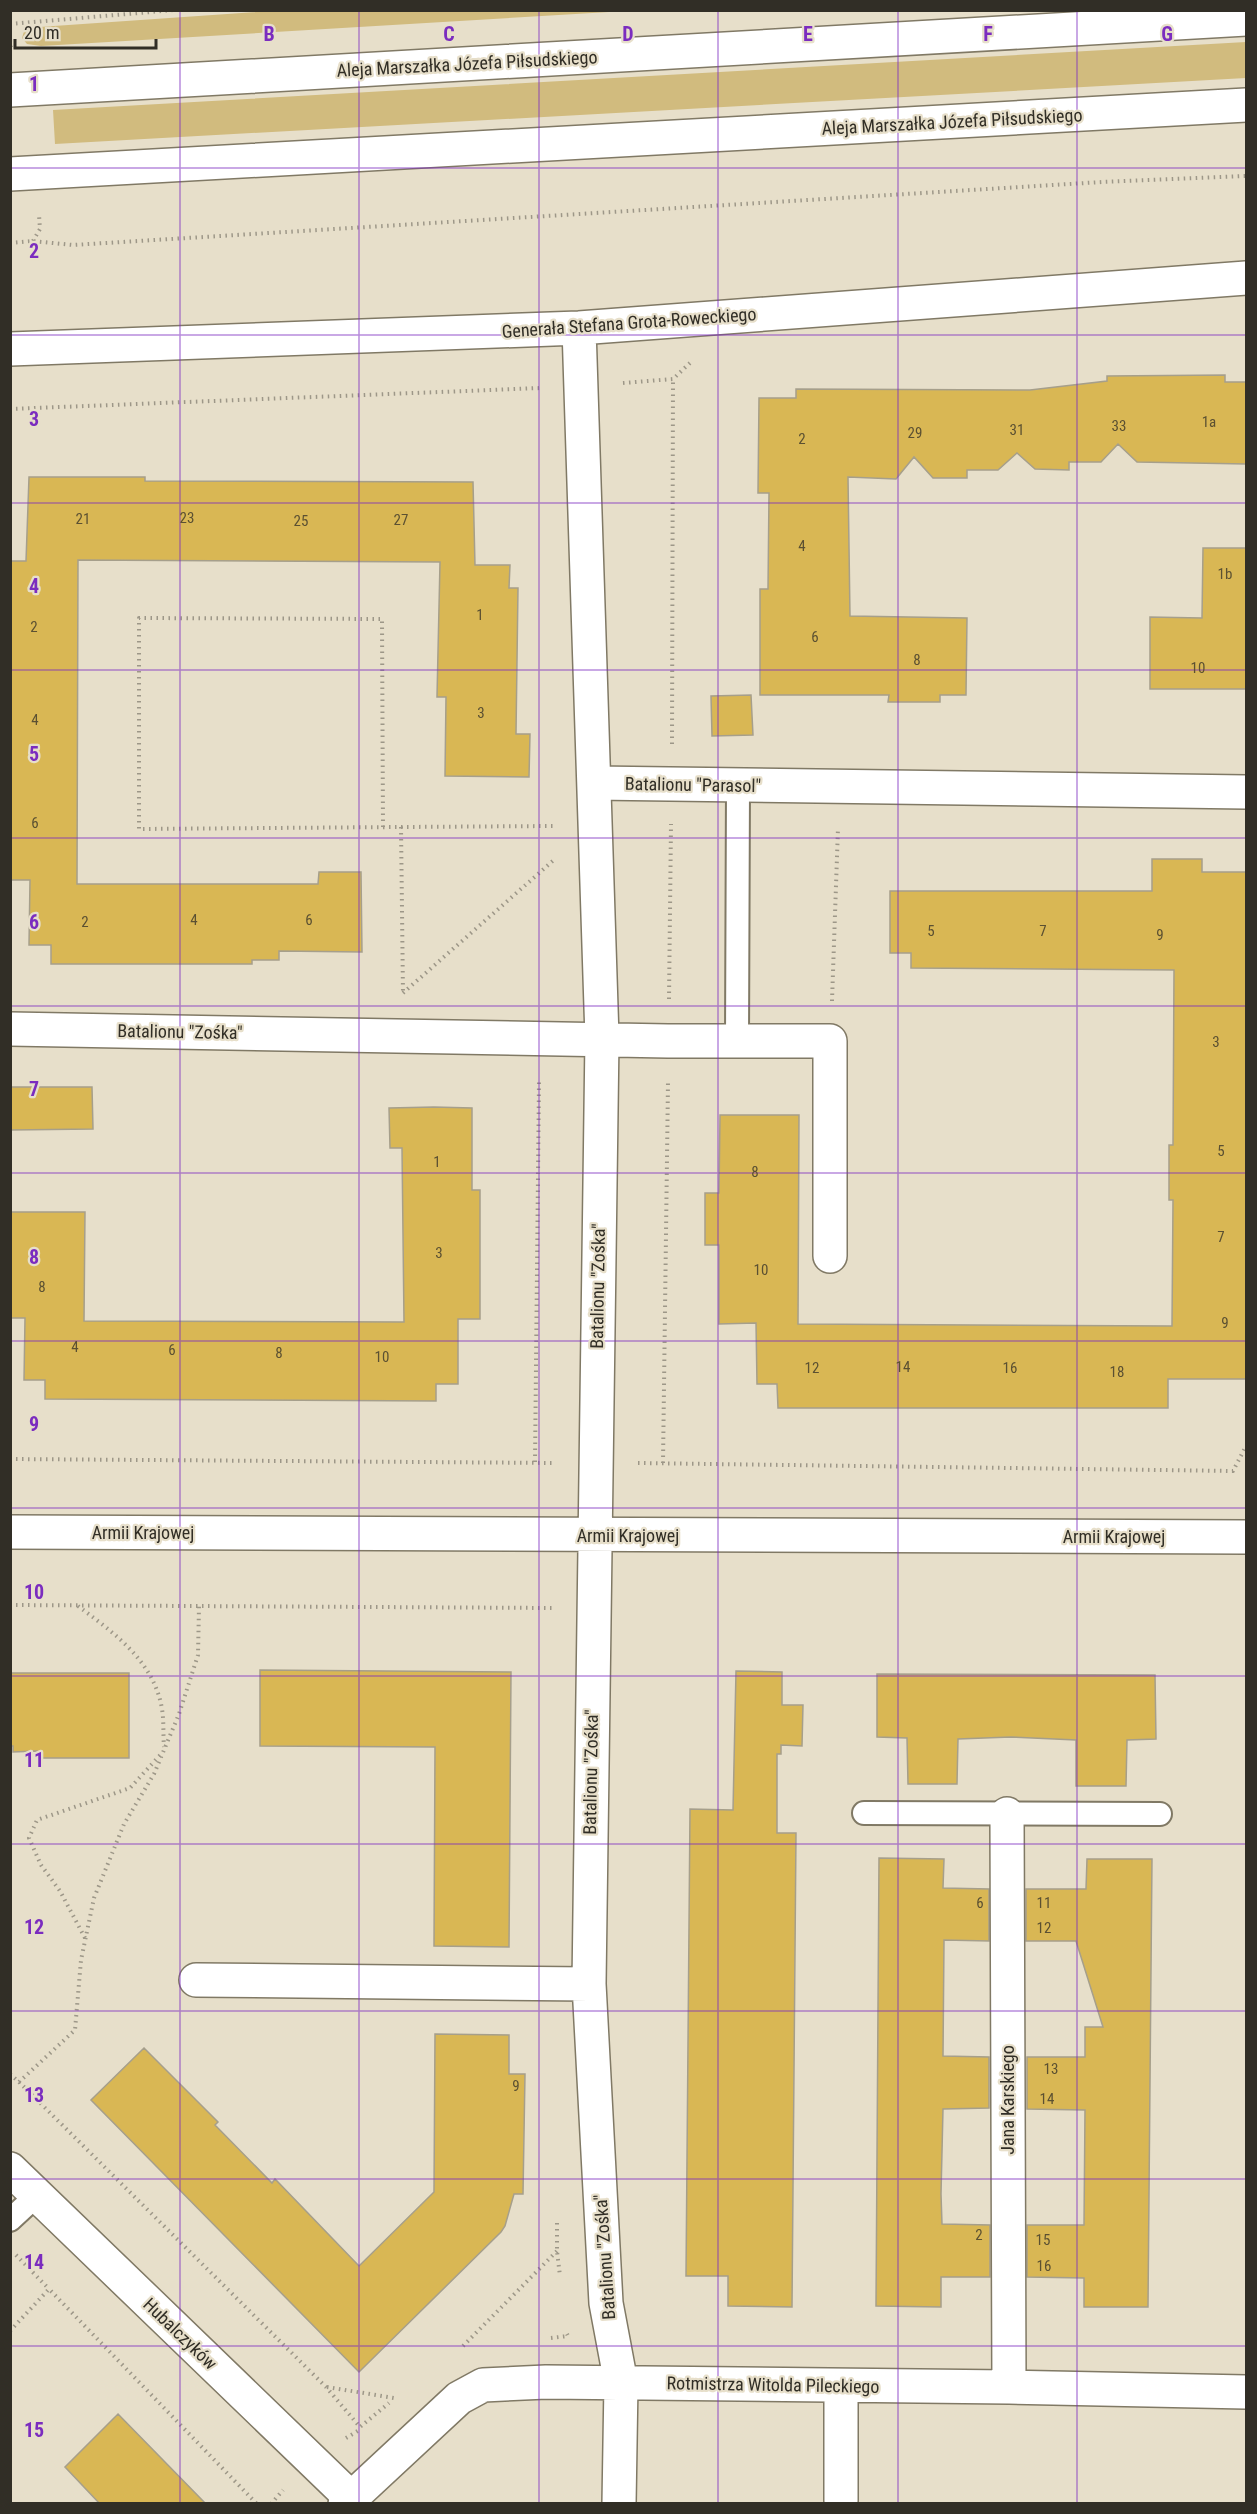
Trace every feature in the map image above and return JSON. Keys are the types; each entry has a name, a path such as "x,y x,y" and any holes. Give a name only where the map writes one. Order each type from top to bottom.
{"street":[{"name":"Aleja Marszałka Józefa Piłsudskiego","path":"10,90 1246,19"},
{"name":"Aleja Marszałka Józefa Piłsudskiego","path":"10,174 1246,105"},
{"name":"Generała Stefana Grota-Roweckiego","path":"10,349 579,328 1246,278"},
{"path":"579,328 594,783"},
{"name":"Batalionu \"Parasol\"","path":"594,783 1246,792"},
{"name":"Batalionu \"Zośka\"","path":"594,783 582,826 602,1038 590,1984 606,2303 621,2383 619,2504"},
{"name":"Batalionu \"Zośka\"","path":"10,1029 668,1041 830,1041"},
{"path":"830,1041 830,1256"},
{"name":"Armii Krajowej","path":"10,1532 1246,1537"},
{"name":"Jana Karskiego","path":"1007,1814 1009,2387"},
{"path":"196,1980 590,1984"},
{"name":"Hubalczyków","path":"10,2169 348,2501"},
{"name":"Rotmistrza Witolda Pileckiego","path":"348,2501 459,2398 483,2385 525,2382 1246,2392"},
{"path":"841,2386 841,2501"}],"lane":[{"path":"737,1041 738,786"},
{"path":"864,1813 1160,1814"},
{"path":"10,2220 37,2195"}],"path":[{"path":"10,24 174,10"},
{"path":"10,40 11,47"},
{"path":"10,243 32,241 73,245 232,237 1101,182 1246,176"},
{"path":"663,1463 672,785 673,379"},
{"path":"383,827 381,619 139,618 139,829 582,826"},
{"path":"830,1041 838,824"},
{"path":"403,993 570,845 582,826"},
{"path":"401,827 403,1000"},
{"path":"535,1462 538,1079"},
{"path":"10,1605 556,1608"},
{"path":"77,1605 113,1632 149,1670 162,1708 164,1750 130,1788 37,1820 29,1838 41,1865 60,1891 85,1939"},
{"path":"19,2082 75,2030 81,1960 94,1898 124,1824 154,1774 179,1714 198,1656 199,1606"},
{"path":"10,2074 326,2387 360,2427 402,2391"},
{"path":"557,2216 557,2251 561,2283"},
{"path":"10,2250 257,2504"},
{"path":"471,2347 461,2349 557,2251"},
{"path":"10,2331 49,2289"},
{"path":"546,2338 568,2336 566,2326"},
{"path":"326,2387 394,2398"}],"shaded area":[{"path":"283,10 626,11 41,46 27,44 22,38 25,28"},
{"path":"1246,42 1246,78 55,144 53,110"}],"building":[{"path":"1225,375 1225,382 1246,382 1246,464 1137,462 1118,444 1101,462 1069,462 1069,470 1035,469 1017,453 998,470 967,470 967,478 933,478 914,457 896,479 848,477 850,616 967,618 966,695 940,695 940,702 888,702 889,695 760,695 760,589 768,589 769,493 758,493 759,398 796,398 796,389 1030,390 1107,381 1107,376"},
{"path":"29,477 145,477 145,481 473,482 475,565 510,565 509,588 518,588 516,734 530,734 529,777 445,776 446,697 437,697 440,562 78,560 77,884 318,884 319,872 361,872 362,952 279,951 279,960 252,960 252,964 51,964 51,945 29,945 30,880 10,880 10,561 26,561"},
{"path":"1203,548 1246,548 1246,689 1150,689 1150,617 1202,618"},
{"path":"751,695 753,735 712,736 711,696"},
{"path":"1152,859 1202,859 1202,872 1246,872 1246,1379 1168,1379 1168,1408 778,1408 777,1384 757,1384 756,1323 719,1324 719,1245 705,1245 705,1193 719,1193 720,1115 799,1115 798,1324 1172,1326 1173,1200 1169,1200 1169,1145 1173,1145 1174,970 911,968 911,953 890,953 890,891 1152,891"},
{"path":"10,1087 92,1087 93,1129 10,1130"},
{"path":"389,1108 472,1108 472,1190 480,1190 480,1319 458,1319 458,1384 436,1384 436,1401 45,1399 45,1380 24,1380 25,1318 10,1318 10,1212 85,1212 84,1321 404,1322 402,1148 390,1148"},
{"path":"260,1670 511,1672 509,1947 434,1946 435,1747 260,1746"},
{"path":"736,1671 782,1672 782,1705 803,1705 802,1746 781,1745 781,1754 777,1754 777,1833 796,1833 792,2307 728,2306 728,2276 686,2276 690,1809 733,1810"},
{"path":"10,1673 129,1673 129,1758 38,1758 37,1751 13,1752 13,1746 10,1746"},
{"path":"877,1674 1155,1675 1156,1739 1127,1740 1126,1786 1076,1786 1076,1740 1011,1737 958,1739 957,1784 908,1784 907,1738 877,1737"},
{"path":"879,1858 944,1859 943,1888 989,1889 989,1941 944,1940 943,2056 989,2057 989,2108 943,2109 941,2194 942,2224 990,2225 990,2277 941,2277 941,2307 876,2306"},
{"path":"1087,1859 1152,1859 1148,2307 1084,2307 1084,2278 1027,2277 1027,2225 1084,2225 1085,2110 1027,2109 1027,2057 1085,2057 1085,2027 1103,2027 1076,1941 1026,1941 1026,1889 1086,1889"},
{"path":"435,2034 509,2035 509,2074 525,2074 523,2194 514,2194 505,2226 501,2232 359,2372 91,2100 144,2048 218,2122 215,2125 272,2183 275,2179 359,2266 434,2192"},
{"path":"118,2414 206,2504 100,2504 65,2467"}]}
